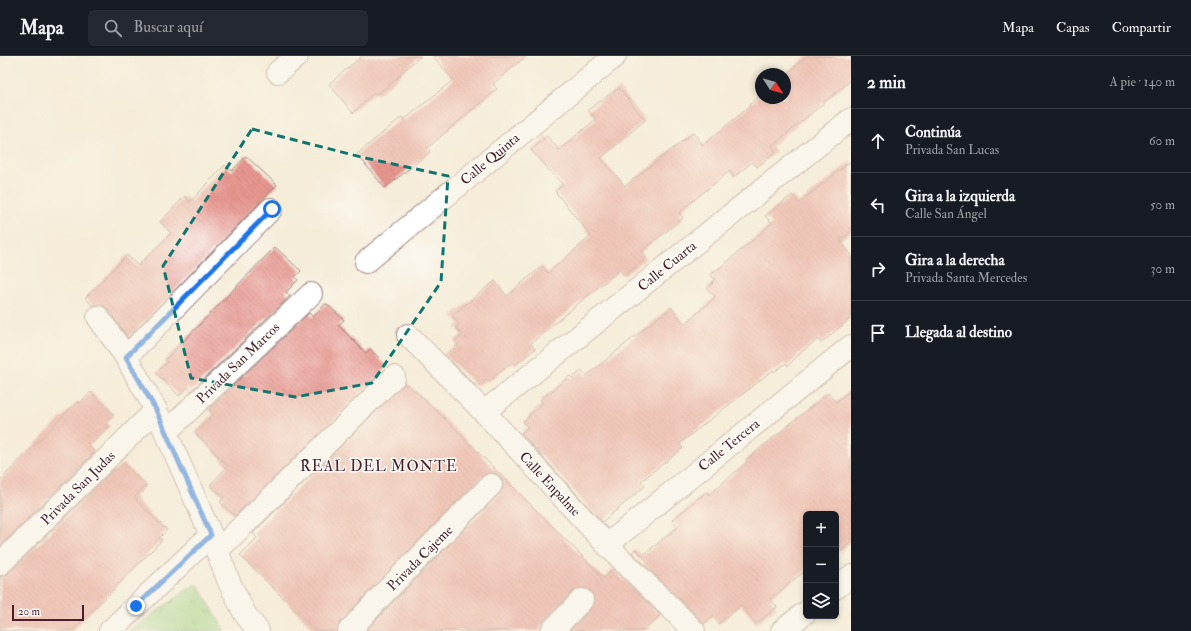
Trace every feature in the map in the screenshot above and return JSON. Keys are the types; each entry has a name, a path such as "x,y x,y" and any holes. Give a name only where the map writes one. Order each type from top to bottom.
{"street":[{"path":"278,72 297,56"},
{"name":"Calle Quinta","path":"366,262 615,56"},
{"name":"Calle Cuarta","path":"484,412 851,119"},
{"path":"126,357 272,209"},
{"name":"Privada San Marcos","path":"166,432 310,294"},
{"path":"98,317 126,357 156,410 214,543 229,582 245,614 258,631"},
{"name":"Calle Enpalme","path":"408,335 484,412 607,545 694,631"},
{"name":"Calle Tercera","path":"607,545 851,346"},
{"path":"110,631 214,543 394,377"},
{"name":"Privada San Judas","path":"0,564 156,410"},
{"name":"Privada Cajeme","path":"349,631 385,592 491,485"},
{"path":"839,586 851,576"},
{"path":"552,631 582,600"},
{"path":"782,631 803,614"}],"highlighted area":[{"path":"252,129 361,157 448,176 441,282 372,383 295,397 191,378 163,266"}],"green space":[{"path":"194,585 198,585 225,631 129,631"}],"building":[{"path":"362,56 421,56 378,94 374,93 353,113 329,84"},
{"path":"433,56 526,56 493,84 497,89 427,148 430,152 385,188 357,154 402,117 404,120 453,80"},
{"path":"807,56 851,56 851,80 772,146 776,152 757,167 752,162 734,177 730,171 695,199 679,213 683,218 641,252 646,258 624,276 620,270 592,292 531,343 535,349 515,365 513,362 488,382 486,380 477,387 445,355 458,345 454,341 462,335 456,327 459,324 452,315 495,281 507,296 542,266 548,273 591,236 555,191 563,185 531,150 547,136 559,150 596,119 588,110 619,88 645,120 601,158 625,186 693,133 703,145 750,106 749,105 755,100 755,104 791,104 791,70"},
{"path":"246,156 277,185 128,338 108,310 103,306 93,306 85,298 127,255 138,266 171,233 160,222 185,196 190,202 225,165 232,171"},
{"path":"851,161 851,232 840,240 851,254 851,318 821,343 818,339 799,354 788,366 786,363 774,372 773,370 679,444 683,448 641,481 645,486 602,522 521,433 528,427 523,422 543,403 540,400 570,376 572,378 582,371 586,376 671,307 685,324 715,297 707,288 715,279 710,275 725,264 772,223 765,216 792,195 799,203"},
{"path":"275,247 301,271 295,277 298,280 286,292 290,296 191,391 188,387 179,396 156,373 167,362 165,360"},
{"path":"325,304 327,304 344,320 338,325 366,353 370,349 388,367 235,516 220,502 224,497 210,485 228,466 195,433 213,414 209,409 309,313 313,317"},
{"path":"404,383 407,385 408,384 441,415 604,578 613,569 660,615 644,631 569,631 591,609 594,603 594,597 591,591 585,588 579,588 573,591 543,622 540,631 366,631 500,493 503,488 503,481 500,476 495,473 488,473 482,476 376,584 340,623 337,631 316,631 240,555 257,538 253,533"},
{"path":"851,389 851,542 840,552 839,511 803,511 803,572 770,599 777,607 756,624 741,605 719,624 713,616 704,624 691,609 632,552 636,549 642,556 678,527 672,520 706,492 709,495 747,462 746,460 828,393 836,402"},
{"path":"91,392 114,415 106,423 110,426 89,446 95,452 0,546 0,480 78,401 80,403"},
{"path":"123,463 146,485 135,497 138,499 136,500 167,530 159,538 162,540 72,631 0,631 0,576 4,576 9,573 113,470 115,471"}],"district":[{"name":"REAL DEL MONTE","path":"379,466"}],"route":[{"path":"136,606 211,535 156,410 126,357 272,209"}]}
